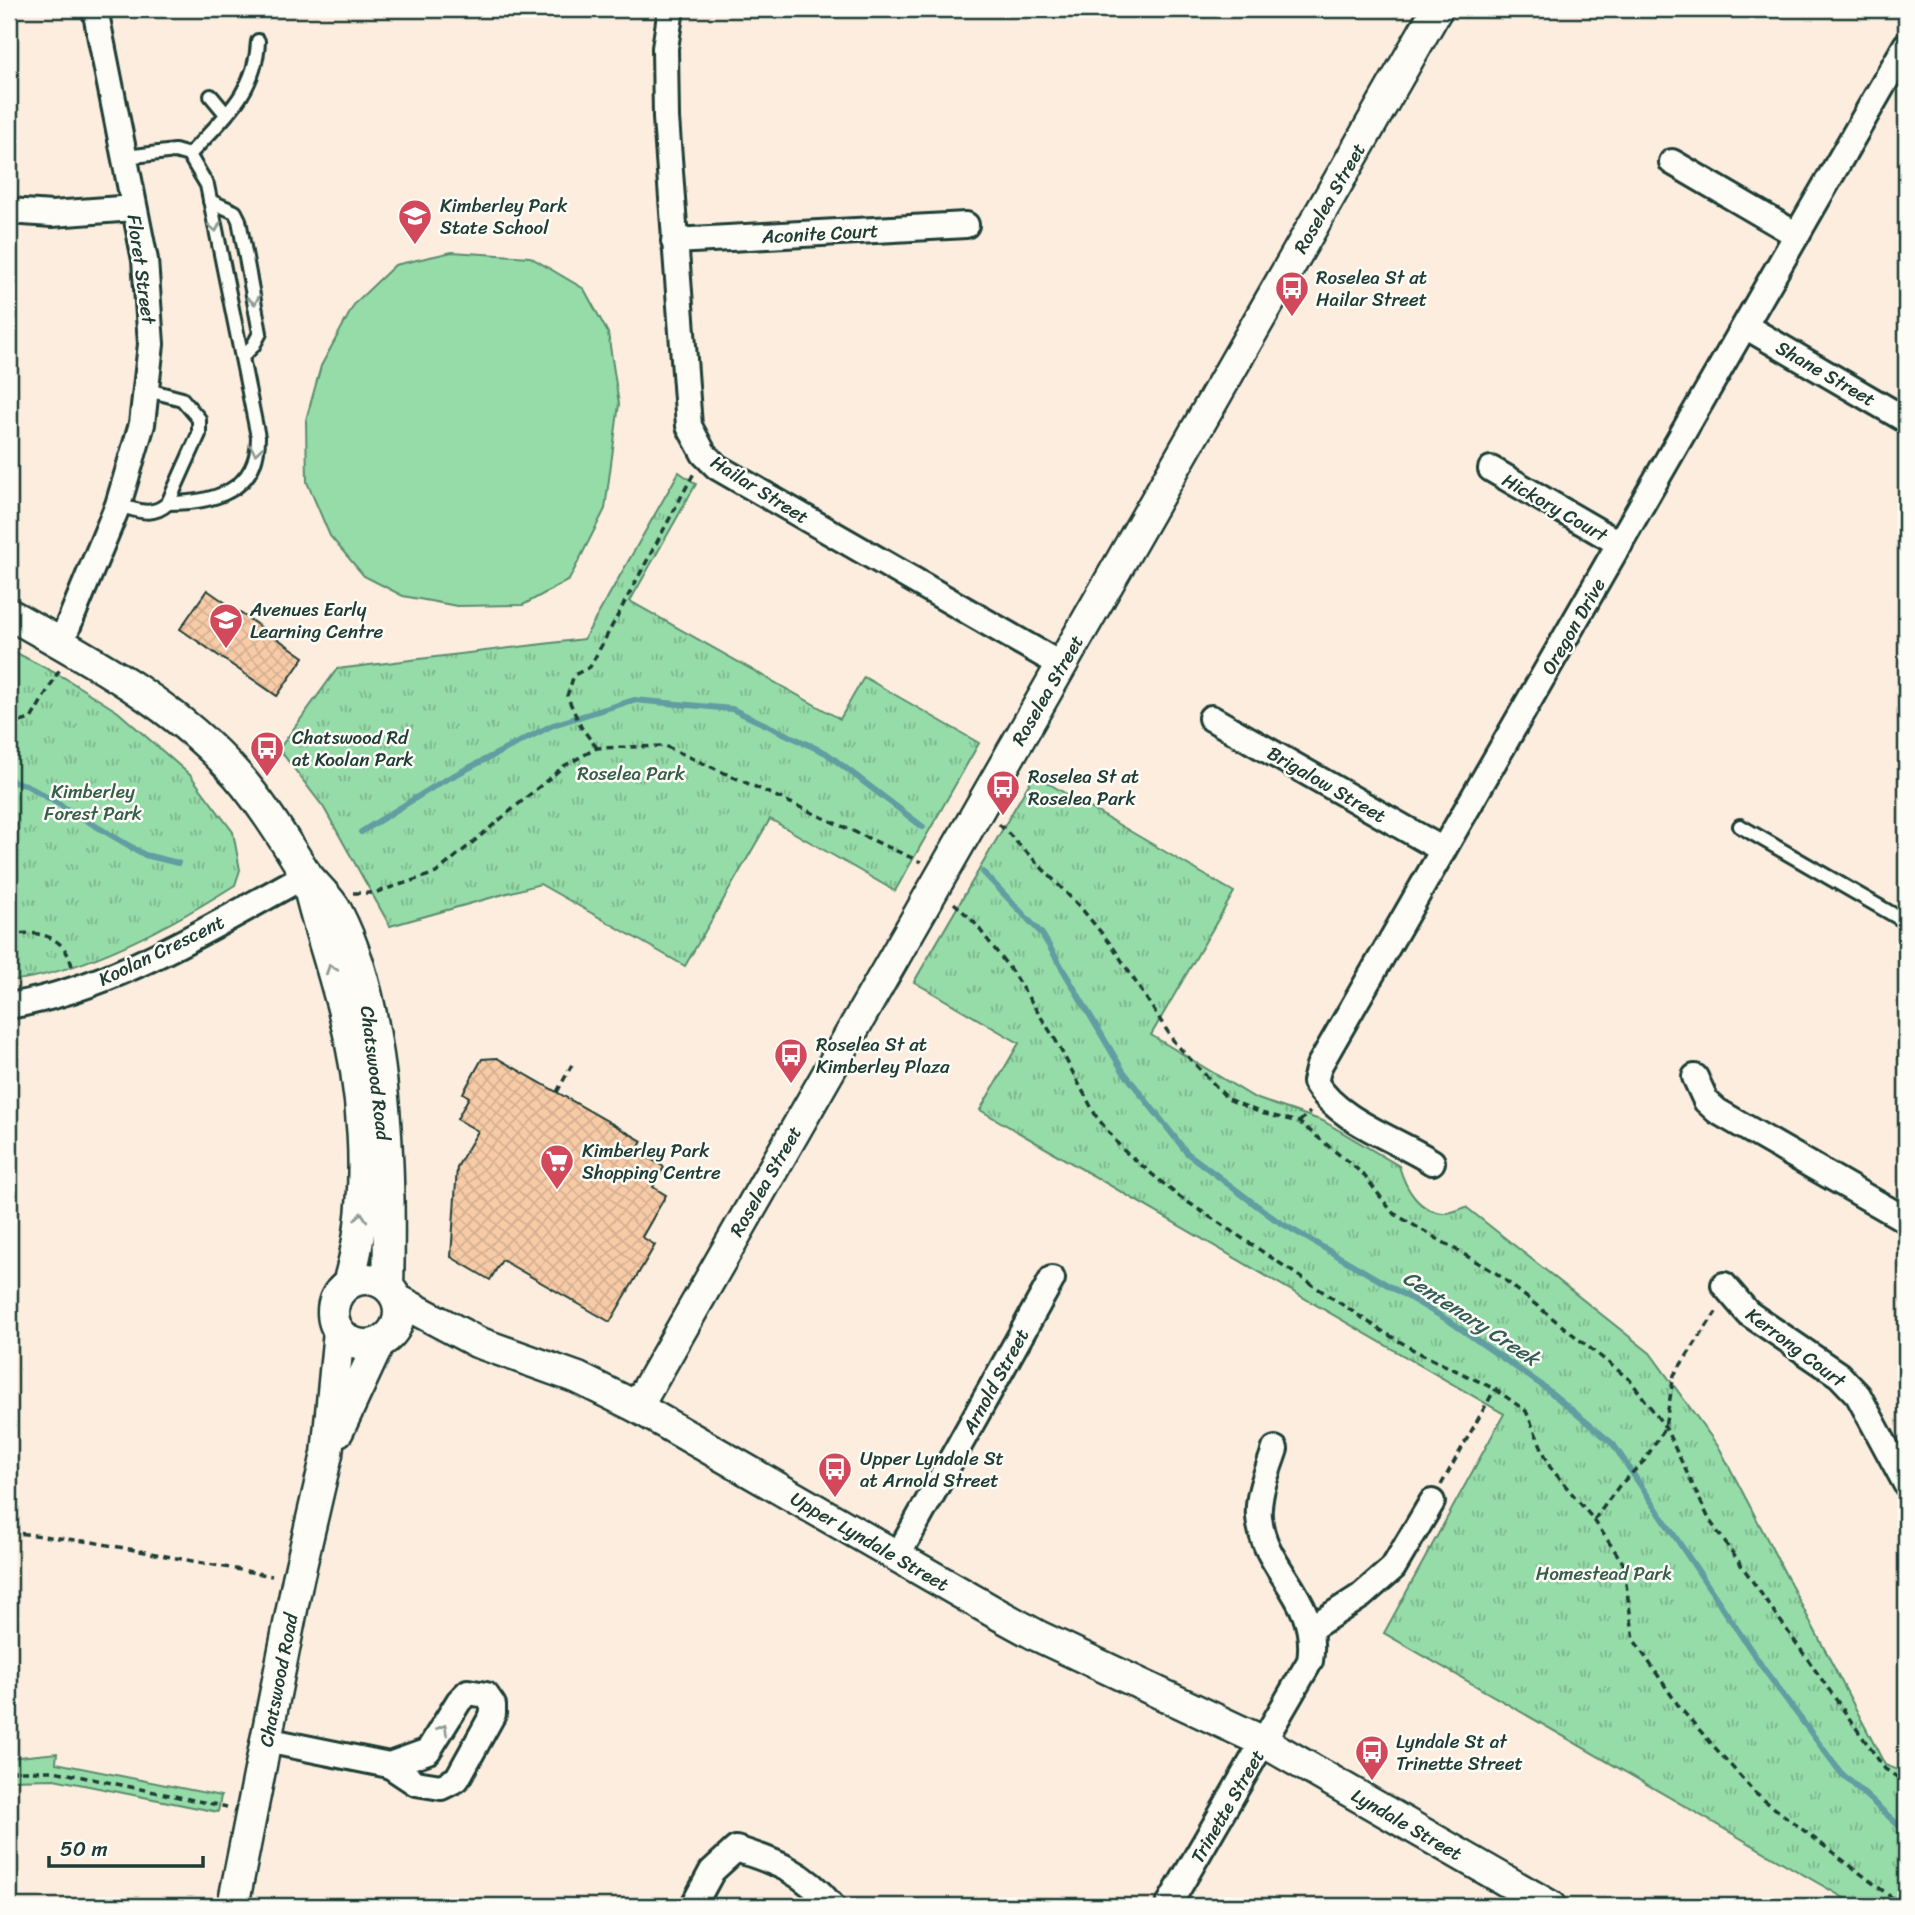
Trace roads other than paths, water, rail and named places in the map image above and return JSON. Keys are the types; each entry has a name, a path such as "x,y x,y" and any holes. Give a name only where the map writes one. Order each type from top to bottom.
{"street":[{"name":"Floret Street","path":"61,655 118,505 142,424 148,390 150,302 126,157 95,9"},
{"name":"Hailar Street","path":"671,9 665,48 674,241 689,426 704,454 717,467 1061,665"},
{"name":"Roselea Street","path":"637,1407 1437,9"},
{"name":"Oregon Drive","path":"1432,1162 1401,1142 1347,1116 1325,1099 1315,1082 1319,1066 1906,46"},
{"path":"1672,162 1797,235"},
{"path":"9,211 52,214 134,208"},
{"name":"Aconite Court","path":"674,241 966,225"},
{"name":"Shane Street","path":"1745,326 1906,419"},
{"name":"Hickory Court","path":"1491,470 1620,544"},
{"name":"Chatswood Road","path":"9,614 61,655 132,687 212,749 264,807 306,875 317,928 359,1022 390,1204 393,1293"},
{"name":"Brigalow Street","path":"1211,718 1443,850"},
{"name":"Koolan Crescent","path":"9,1006 41,1001 78,989 146,961 306,875"},
{"name":"Chatswood Road","path":"348,1284 359,1239 364,1169 358,1100 359,1022"},
{"path":"1695,1077 1706,1101 1717,1111 1906,1220"},
{"path":"368,1278 393,1293 400,1319 385,1339 357,1344 339,1331 332,1311 335,1300 348,1284 368,1278"},
{"name":"Arnold Street","path":"897,1557 1052,1279"},
{"name":"Kerrong Court","path":"1724,1285 1748,1313 1839,1376 1858,1395 1906,1484"},
{"name":"Upper Lyndale Street","path":"393,1293 477,1342 578,1378 637,1407 1038,1636 1264,1742"},
{"name":"Chatswood Road","path":"233,1906 327,1454 339,1331"},
{"name":"Chatswood Road","path":"327,1454 385,1339"},
{"name":"Upper Lyndale Street","path":"385,1339 477,1342"},
{"path":"1275,1450 1261,1491 1259,1518 1269,1551 1299,1597 1310,1629 1361,1595 1393,1568 1432,1502"},
{"name":"Trinette Street","path":"1168,1906 1310,1661 1310,1629"},
{"path":"266,1740 389,1765"},
{"name":"Lyndale Street","path":"1264,1742 1550,1906"},
{"path":"692,1906 712,1871 736,1849 784,1864 819,1891 832,1906"}],"lane":[{"path":"189,155 251,83 257,65 258,41"},
{"path":"211,96 226,114"},
{"path":"118,505 152,513 168,503 218,497 231,491 252,466 258,452 258,437 207,185 189,155 176,151 126,157"},
{"path":"210,201 235,212 239,220 260,333 253,346 242,357"},
{"path":"148,390 182,399 199,419 199,434 168,503"},
{"path":"1740,826 1906,922"}],"waterway":[{"name":"Centenary Creek","path":"361,832 443,781 553,725 634,700 732,709 826,753 923,827"},
{"name":"Centenary Creek","path":"9,781 26,785 145,855 178,863"},
{"name":"Centenary Creek","path":"983,872 1042,934 1123,1071 1187,1153 1276,1220 1451,1322 1543,1386 1613,1444 1763,1668 1841,1773 1906,1832"}],"place":[{"name":"Kimberley Park State School","path":"415,246"},
{"name":"Roselea St at Hailar Street","path":"1292,318"},
{"name":"Avenues Early Learning Centre","path":"226,650"},
{"name":"Chatswood Rd at Koolan Park","path":"267,778"},
{"name":"Roselea St at Roselea Park","path":"1003,817"},
{"name":"Roselea St at Kimberley Plaza","path":"791,1085"},
{"name":"Kimberley Park Shopping Centre","path":"557,1191"},
{"name":"Upper Lyndale St at Arnold Street","path":"835,1499"},
{"name":"Lyndale St at Trinette Street","path":"1372,1782"}],"park label":[{"name":"Roselea Park","path":"631,773"},
{"name":"Kimberley Forest Park","path":"93,802"},
{"name":"Homestead Park","path":"1604,1573"}]}
